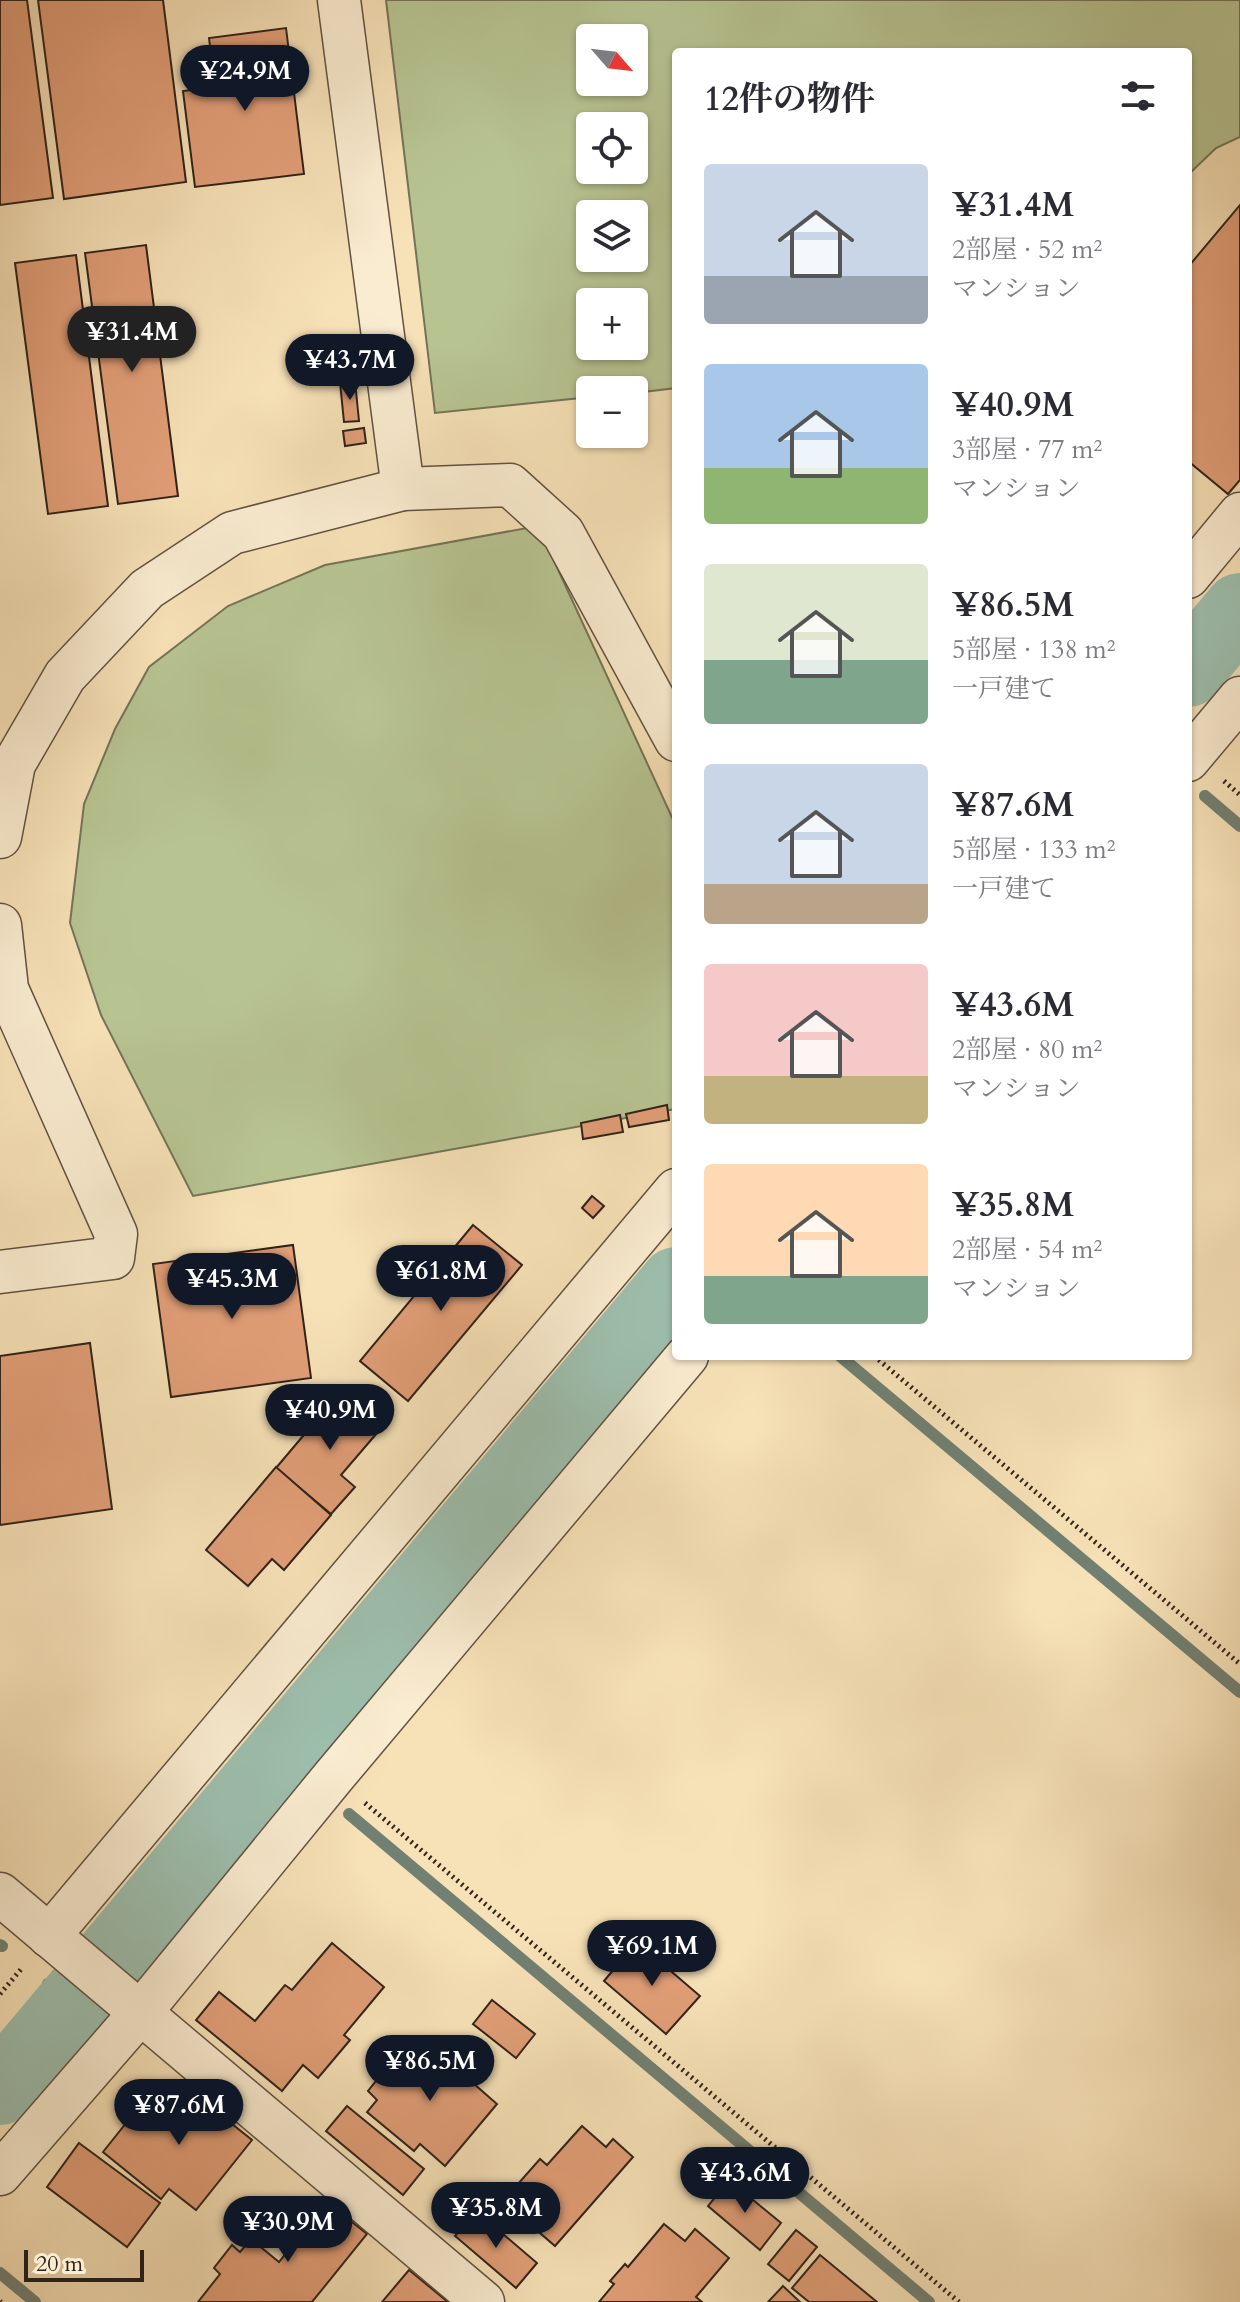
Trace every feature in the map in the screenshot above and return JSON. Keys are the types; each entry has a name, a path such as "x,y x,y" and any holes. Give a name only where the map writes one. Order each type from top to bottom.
{"street":[{"path":"339,0 403,489"},
{"path":"0,837 14,764 65,676 147,589 232,533 403,489 510,485 552,523 563,533 672,733"},
{"path":"1192,572 1240,514"},
{"path":"1192,755 1240,698"},
{"path":"0,925 7,989 116,1234 113,1258 0,1272"},
{"path":"56,1941 672,1195"},
{"path":"0,2174 134,2008 334,1776 684,1360"},
{"path":"0,1894 483,2302"}],"path":[{"path":"879,1360 1240,1664"},
{"path":"334,1776 959,2302"}],"green space":[{"path":"386,0 1240,0 1240,137 1216,148 1192,171 1192,48 672,48 672,388 648,391 648,376 576,376 576,398 435,413"},
{"path":"538,526 672,817 672,1110 193,1196 101,1015 70,923 84,804 115,729 149,667 228,606 325,565"}],"building":[{"path":"0,0 27,0 53,198 0,205"},
{"path":"38,0 163,0 186,182 64,199"},
{"path":"286,28 304,174 195,187 183,91 215,87 209,38"},
{"path":"1240,205 1240,480 1228,494 1192,464 1192,262"},
{"path":"146,245 178,496 118,504 85,253"},
{"path":"76,255 108,506 48,514 15,263"},
{"path":"355,381 359,421 344,422 340,382"},
{"path":"364,428 366,443 345,446 343,431"},
{"path":"667,1105 669,1120 629,1127 626,1114"},
{"path":"620,1115 623,1132 583,1139 581,1123"},
{"path":"592,1196 604,1206 593,1218 582,1208"},
{"path":"473,1225 522,1265 408,1401 360,1361"},
{"path":"293,1245 311,1378 171,1397 153,1264"},
{"path":"90,1343 112,1509 0,1525 0,1356"},
{"path":"341,1391 383,1426 341,1475 355,1487 331,1514 276,1468"},
{"path":"276,1467 331,1515 284,1570 272,1559 248,1586 206,1550"},
{"path":"637,1942 700,1996 666,2034 604,1981"},
{"path":"332,1943 384,1987 344,2035 350,2040 318,2078 303,2065 282,2091 196,2020 219,1992 255,2021 285,1985 292,1990"},
{"path":"492,2000 535,2034 516,2058 473,2024"},
{"path":"428,2038 476,2079 473,2083 497,2104 445,2166 420,2144 414,2151 367,2112 377,2100 368,2091 388,2066 397,2074"},
{"path":"178,2081 252,2140 196,2210 169,2189 161,2199 103,2152 139,2107 150,2116"},
{"path":"347,2106 424,2169 403,2195 326,2131"},
{"path":"582,2126 606,2147 613,2139 633,2157 555,2246 503,2201 540,2159 547,2165"},
{"path":"79,2143 160,2203 127,2247 47,2187"},
{"path":"729,2180 781,2223 760,2250 708,2206"},
{"path":"327,2202 367,2234 312,2302 198,2302 220,2274 214,2268 232,2245 240,2252 251,2239 279,2262"},
{"path":"476,2211 537,2263 516,2288 455,2236"},
{"path":"664,2224 685,2241 695,2229 729,2258 696,2297 702,2302 599,2302 614,2284 610,2281 625,2264 628,2267"},
{"path":"796,2230 817,2247 789,2281 768,2264"},
{"path":"820,2255 877,2302 809,2302 792,2288"},
{"path":"409,2270 448,2302 382,2302"},
{"path":"783,2286 800,2302 768,2302"}],"waterway":[{"path":"1192,666 1240,609"},
{"path":"1205,796 1240,826"},
{"path":"0,2089 672,1288"},
{"path":"845,1360 1240,1692"},
{"path":"280,1755 293,1766"},
{"path":"349,1814 929,2302"},
{"path":"48,1984 71,2004"},
{"path":"0,2273 35,2302"}]}
